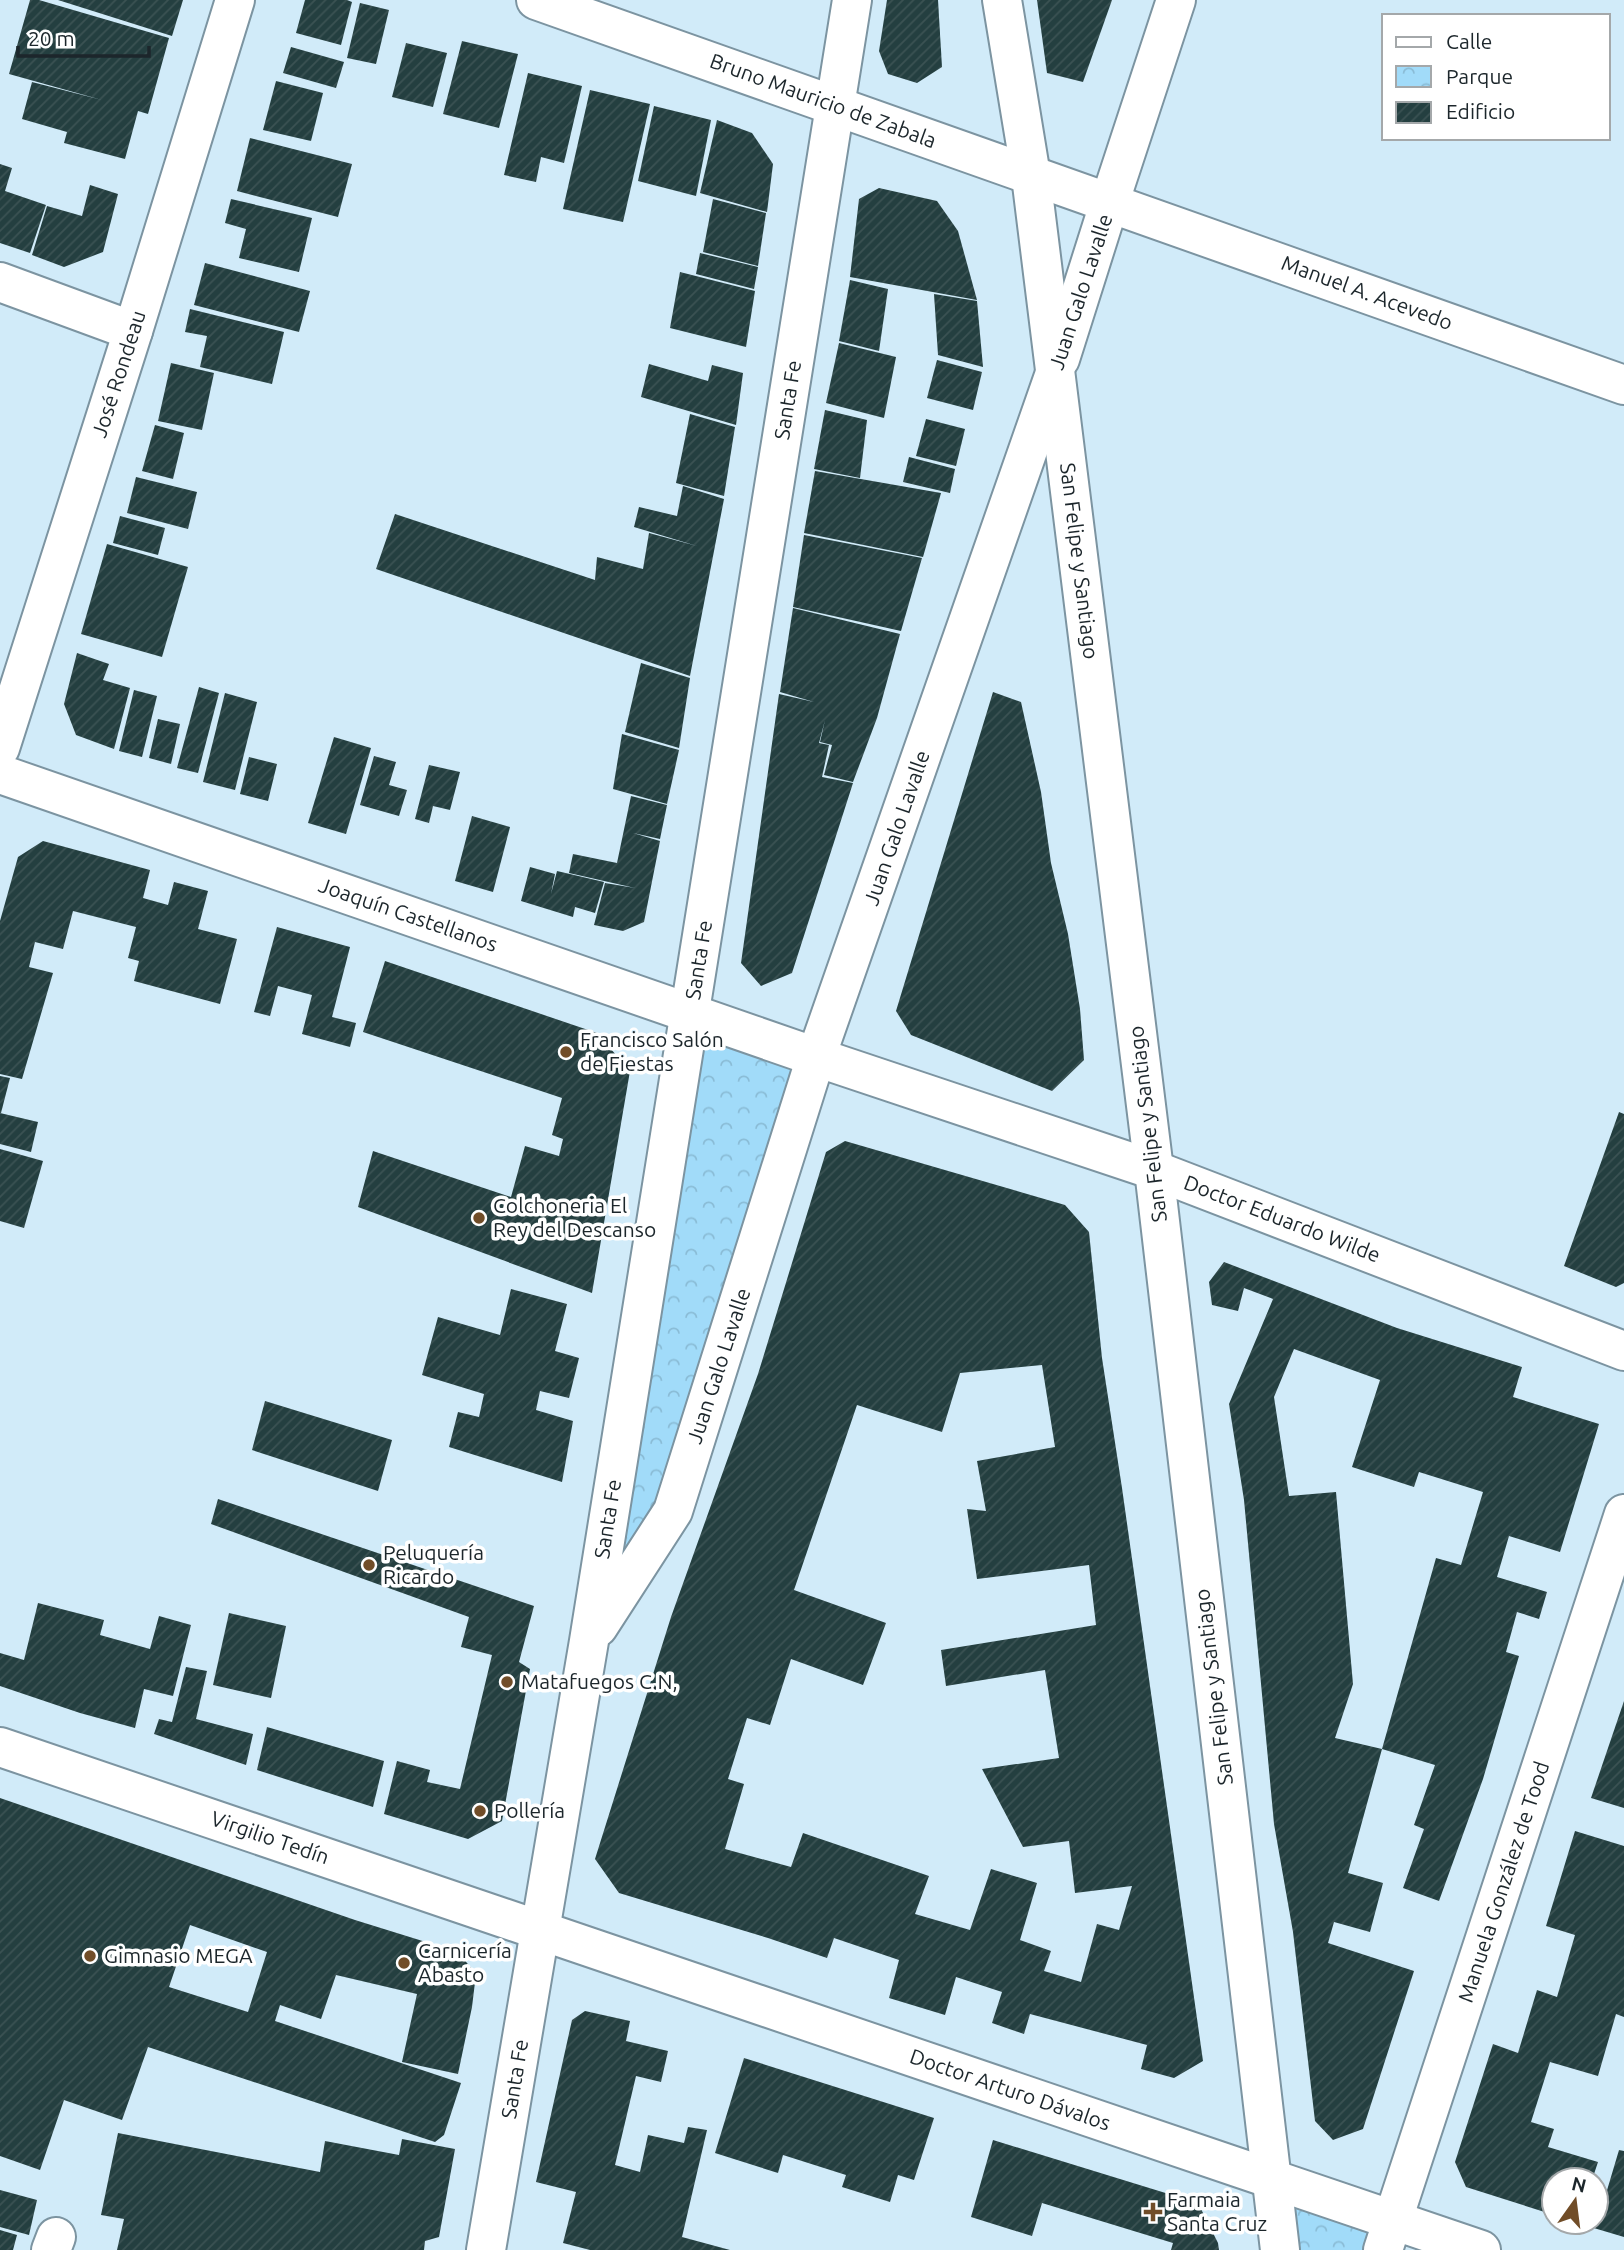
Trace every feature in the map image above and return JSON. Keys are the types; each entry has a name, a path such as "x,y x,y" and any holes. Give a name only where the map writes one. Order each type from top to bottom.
{"street":[{"name":"José Rondeau","path":"0,748 235,0"},
{"name":"Bruno Mauricio de Zabala","path":"536,0 835,104 1031,176 1110,201"},
{"name":"Santa Fe","path":"486,2250 589,1641 852,0"},
{"name":"San Felipe y Santiago","path":"1002,0 1031,176 1154,1170 1280,2250"},
{"name":"Juan Galo Lavalle","path":"589,1641 673,1511 816,1057 1055,373 1176,0"},
{"name":"Manuel A. Acevedo","path":"1110,201 1624,385"},
{"path":"0,282 133,331"},
{"name":"Joaquín Castellanos","path":"0,774 816,1057"},
{"name":"Doctor Eduardo Wilde","path":"816,1057 1154,1170 1624,1351"},
{"name":"Manuela González de Tood","path":"1388,2235 1624,1514"},
{"name":"Virgilio Tedín","path":"0,1747 540,1929"},
{"name":"Doctor Arturo Dávalos","path":"540,1929 1271,2178 1388,2235 1481,2250"}],"green space":[{"path":"695,1019 810,1062 671,1508 597,1626"},
{"path":"1278,2188 1387,2224 1378,2250 1287,2250"}],"building":[{"path":"30,0 39,0 169,38 148,114 138,111 125,159 64,143 67,132 22,119 32,82 102,100 9,74"},
{"path":"58,0 183,0 172,36"},
{"path":"305,0 352,2 341,45 296,33"},
{"path":"887,0 938,0 942,67 917,83 888,74 879,51"},
{"path":"1037,0 1112,0 1083,82 1047,73"},
{"path":"360,3 389,10 376,64 347,58"},
{"path":"462,41 518,54 499,128 443,114"},
{"path":"406,43 447,53 433,107 392,97"},
{"path":"291,47 344,62 336,88 283,73"},
{"path":"528,73 582,86 564,163 541,157 536,182 504,175"},
{"path":"276,81 323,93 311,141 263,130"},
{"path":"590,90 650,104 623,222 563,209"},
{"path":"654,106 711,120 696,196 638,181"},
{"path":"717,120 752,133 773,164 767,212 700,193"},
{"path":"250,138 352,164 338,217 237,191"},
{"path":"0,164 12,168 5,191 46,205 30,253 0,243"},
{"path":"90,185 118,194 103,252 64,267 32,255 47,206 82,216"},
{"path":"879,188 937,201 958,231 977,300 850,277 859,199"},
{"path":"231,199 312,218 299,272 239,258 246,229 225,223"},
{"path":"713,199 766,213 758,266 703,252"},
{"path":"700,253 758,267 754,289 696,274"},
{"path":"205,263 310,291 299,332 194,305"},
{"path":"680,272 755,291 746,347 670,328"},
{"path":"850,280 888,289 879,351 839,341"},
{"path":"934,294 977,301 983,367 938,355"},
{"path":"190,309 284,332 272,384 200,367 207,336 185,332"},
{"path":"839,343 896,357 884,418 826,403"},
{"path":"937,360 982,372 973,410 927,398"},
{"path":"171,363 214,373 202,430 158,421"},
{"path":"649,364 708,381 712,365 743,373 736,425 641,397"},
{"path":"825,410 867,420 860,478 814,469"},
{"path":"690,414 735,427 724,496 676,483"},
{"path":"926,419 965,429 956,466 916,456"},
{"path":"155,425 184,433 173,479 142,471"},
{"path":"909,457 955,469 950,493 903,482"},
{"path":"815,471 941,493 923,557 804,533"},
{"path":"136,477 197,492 188,529 127,513"},
{"path":"683,486 724,499 690,676 376,569 395,514 595,580 597,557 643,569 649,533 697,546 634,527 639,507 677,516"},
{"path":"120,516 165,528 158,555 113,543"},
{"path":"804,535 922,558 901,631 793,607"},
{"path":"107,544 188,567 162,657 81,634"},
{"path":"793,608 900,634 877,718 853,782 824,775 832,745 820,742 825,720 819,743 829,745 822,777 853,783 792,973 761,986 741,963 779,694 814,702 780,692"},
{"path":"77,653 109,664 103,680 130,688 114,749 76,735 64,704"},
{"path":"641,663 690,678 679,748 625,732"},
{"path":"199,687 219,693 198,773 177,768"},
{"path":"134,690 157,696 142,757 119,751"},
{"path":"993,692 1021,702 1041,792 1051,863 1068,934 1080,1009 1084,1060 1052,1091 911,1035 896,1011"},
{"path":"225,693 257,702 235,790 203,782"},
{"path":"158,719 180,724 171,764 149,758"},
{"path":"622,734 679,750 667,804 613,789"},
{"path":"334,737 371,748 346,834 308,823"},
{"path":"374,756 396,762 389,785 407,790 399,816 360,805"},
{"path":"249,757 277,764 268,801 240,794"},
{"path":"429,765 460,772 450,810 433,806 429,823 415,819"},
{"path":"631,796 667,805 660,839 633,833 660,841 644,922 623,931 594,925 605,883 635,888 569,873 573,854 617,863"},
{"path":"472,816 510,827 493,892 455,881"},
{"path":"43,841 150,870 143,898 168,905 174,882 208,891 198,929 237,939 220,1004 134,981 139,961 128,958 136,927 73,911 63,949 35,942 29,967 53,973 22,1079 0,1074 0,921 18,857"},
{"path":"530,867 555,874 551,894 557,871 604,882 595,913 575,907 573,917 521,901"},
{"path":"277,927 350,947 332,1017 356,1023 350,1047 302,1034 312,995 278,986 270,1016 254,1012"},
{"path":"385,961 597,1033 630,1071 592,1293 358,1207 373,1151 511,1197 525,1146 559,1156 563,1139 552,1135 562,1098 363,1032"},
{"path":"0,1076 10,1078 1,1113 0,1113"},
{"path":"1619,1112 1624,1114 1624,1283 1616,1287 1564,1266"},
{"path":"0,1113 38,1122 31,1152 0,1144"},
{"path":"845,1141 1065,1205 1089,1232 1102,1358 1203,2061 1174,2078 1141,2069 1147,2045 1030,2014 1024,2034 992,2023 1002,1992 956,1977 945,2015 889,1998 899,1960 834,1938 827,1958 619,1893 595,1859 671,1617 758,1374 826,1152","holes":["1042,1365 1055,1447 977,1461 986,1511 967,1509 977,1579 1089,1565 1096,1625 941,1650 946,1686 1045,1670 1059,1758 982,1769 1023,1847 1069,1841 1075,1893 1132,1886 1119,1930 1097,1924 1081,1982 1044,1971 1051,1951 1020,1940 1037,1883 991,1869 970,1930 915,1914 929,1876 803,1833 791,1867 725,1849 744,1784 728,1779 747,1718 770,1725 791,1659 863,1685 886,1623 794,1590 857,1405 942,1432 960,1373"]},
{"path":"0,1149 43,1161 24,1228 0,1221"},
{"path":"1224,1262 1397,1328 1522,1367 1513,1397 1599,1424 1560,1552 1509,1536 1497,1577 1547,1592 1539,1619 1517,1612 1506,1652 1519,1656 1483,1779 1439,1901 1403,1888 1424,1829 1414,1825 1435,1765 1382,1749 1348,1873 1383,1883 1370,1932 1334,1922 1328,1943 1414,1971 1363,2129 1333,2140 1315,2121 1293,1932 1274,1824 1244,1500 1229,1404 1273,1299 1244,1288 1238,1311 1212,1305 1209,1282","holes":["1294,1349 1380,1380 1352,1467 1414,1487 1419,1472 1483,1492 1461,1565 1436,1558 1382,1749 1335,1738 1353,1684 1336,1492 1289,1496 1274,1397"]},
{"path":"511,1289 567,1304 555,1351 579,1358 569,1398 540,1391 536,1410 573,1421 562,1482 449,1447 458,1412 479,1417 484,1394 422,1375 438,1317 500,1335"},
{"path":"265,1401 392,1440 378,1491 252,1450"},
{"path":"218,1499 534,1606 519,1662 530,1669 502,1821 468,1839 384,1814 397,1761 430,1770 427,1782 460,1789 492,1655 461,1647 469,1617 211,1524"},
{"path":"38,1603 104,1620 100,1635 150,1649 159,1616 191,1625 173,1696 144,1689 135,1728 0,1686 0,1653 24,1660"},
{"path":"229,1613 286,1626 271,1698 213,1685"},
{"path":"186,1667 207,1671 196,1719 253,1734 246,1765 154,1734 159,1719 172,1722"},
{"path":"1624,1701 1624,1808 1591,1798"},
{"path":"267,1727 384,1761 373,1807 257,1770"},
{"path":"0,1798 355,1920 458,1952 476,1974 458,2074 402,2062 417,1994 336,1975 321,2019 280,2005 275,2021 461,2083 444,2135 435,2142 148,2047 122,2120 64,2100 40,2170 0,2156","holes":["190,1925 267,1952 248,2012 169,1987"]},
{"path":"1575,1831 1624,1846 1624,2017 1616,2014 1598,2076 1550,2062 1531,2122 1554,2129 1548,2147 1598,2162 1597,2166 1540,2166 1540,2211 1466,2187 1455,2162 1493,2044 1518,2053 1537,1990 1557,1997 1575,1935 1546,1926"},
{"path":"585,2011 630,2021 626,2041 668,2051 661,2082 636,2076 615,2165 640,2172 648,2135 684,2143 688,2127 707,2130 682,2237 730,2250 590,2250 563,2243 576,2192 536,2182 572,2020"},
{"path":"744,2058 934,2118 914,2180 898,2175 890,2202 842,2187 846,2175 783,2155 778,2173 715,2153"},
{"path":"118,2133 320,2172 325,2141 399,2155 402,2139 455,2149 439,2237 425,2241 424,2250 117,2250 124,2219 101,2215"},
{"path":"993,2140 1198,2203 1219,2250 1171,2250 1173,2243 1042,2203 1032,2236 971,2217"},
{"path":"1619,2150 1624,2151 1624,2237 1610,2233 1610,2180"},
{"path":"0,2190 37,2200 29,2235 0,2227"},
{"path":"0,2230 17,2235 13,2250 0,2250"}],"place":[{"name":"Francisco Salón de Fiestas","path":"566,1052"},
{"name":"Colchoneria El Rey del Descanso","path":"479,1218"},
{"name":"Peluquería Ricardo","path":"369,1565"},
{"name":"Matafuegos C.N,","path":"507,1682"},
{"name":"Pollería","path":"480,1811"},
{"name":"Gimnasio MEGA","path":"90,1956"},
{"name":"Carnicería Abasto","path":"404,1963"},
{"name":"Farmaia Santa Cruz","path":"1153,2212"}]}
